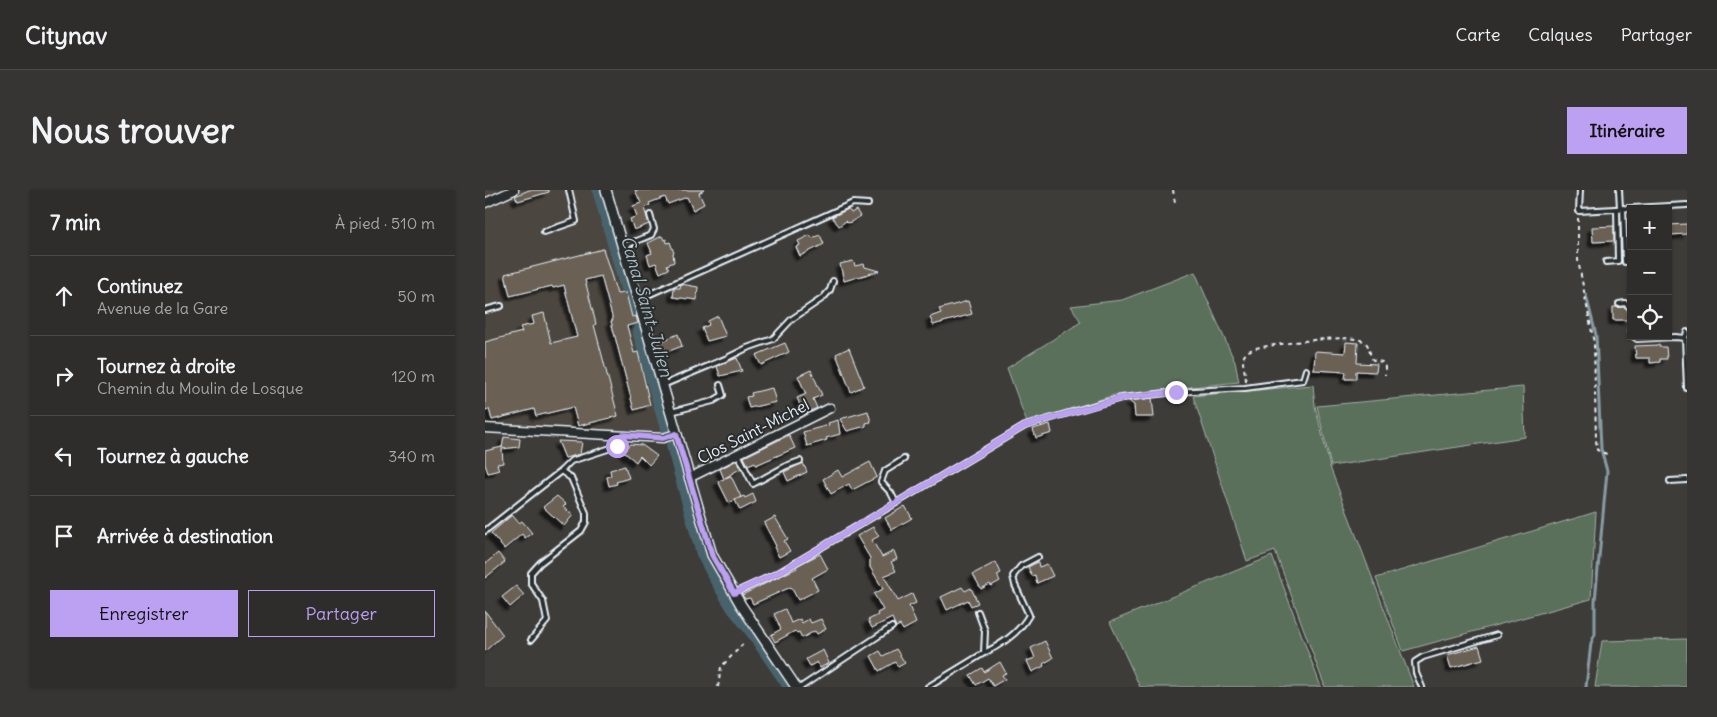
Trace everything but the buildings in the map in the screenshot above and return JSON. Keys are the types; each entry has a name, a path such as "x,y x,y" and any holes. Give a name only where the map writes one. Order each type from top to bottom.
{"street":[{"path":"485,203 514,190"},
{"path":"606,190 712,555 734,593 796,687"},
{"name":"Clos Saint-Michel","path":"689,478 829,408"},
{"path":"485,428 663,438 676,434"}],"lane":[{"path":"544,232 576,221 569,190"},
{"path":"1581,190 1579,211 1687,205"},
{"path":"1619,190 1625,262 1627,262"},
{"path":"637,300 853,203 868,204"},
{"path":"1606,262 1618,261 1620,208"},
{"path":"622,247 651,235 653,229 650,215"},
{"path":"662,385 747,348 773,339 792,319 823,298 830,290 833,281"},
{"path":"1619,304 1627,305"},
{"path":"485,310 501,306"},
{"path":"1687,332 1685,338 1687,388"},
{"path":"1672,337 1685,338"},
{"path":"734,593 778,573 1025,426 1122,398 1176,392 1245,388 1303,380 1306,370"},
{"path":"670,413 713,401 723,394 720,385"},
{"path":"485,531 571,461 617,446 623,435"},
{"path":"738,454 753,484 800,461"},
{"path":"895,503 891,493 881,482 885,471 904,459"},
{"path":"531,640 547,621 543,600 531,584 531,573 540,563 581,531 586,522 586,513 571,478 561,471"},
{"path":"1670,481 1687,480"},
{"path":"928,687 999,646 1022,628 1029,615 1015,585 1013,576 1021,566 1038,557"},
{"path":"978,612 985,631 984,653"},
{"path":"801,687 891,627"},
{"path":"1422,687 1416,673 1415,662 1423,657 1497,635"}],"path":[{"path":"1173,190 1175,203"},
{"path":"1579,211 1578,260 1593,343 1597,450 1609,456"},
{"path":"1245,388 1246,376 1243,356 1247,351 1255,348 1323,339 1355,339 1364,341 1368,345 1370,356 1373,360 1382,362 1385,367 1385,374"},
{"path":"718,687 721,667 744,643"}],"shaded area":[{"path":"485,190 592,190 663,433 485,424"}],"green space":[{"path":"1195,272 1235,362 1239,382 1114,395 1027,423 1007,368 1081,322 1071,306 1122,300"},
{"path":"1313,385 1315,406 1330,467 1414,687 1325,687 1275,551 1247,561 1193,396"},
{"path":"1523,387 1525,437 1331,466 1317,406"},
{"path":"1596,512 1591,599 1403,651 1376,578"},
{"path":"1272,556 1321,687 1140,687 1110,622"},
{"path":"1687,639 1687,687 1595,687 1602,641"}],"waterway":[{"name":"Canal Saint-Julien","path":"597,190 666,432"},
{"path":"1586,295 1596,335 1601,449 1607,471 1595,601 1595,634 1591,643 1586,687"},
{"name":"Canal Saint-Julien","path":"671,446 701,554 732,609 788,687"}],"route":[{"path":"617,446 623,435 663,438 676,434 712,555 734,593 778,573 1025,426 1122,398 1176,392"}]}
